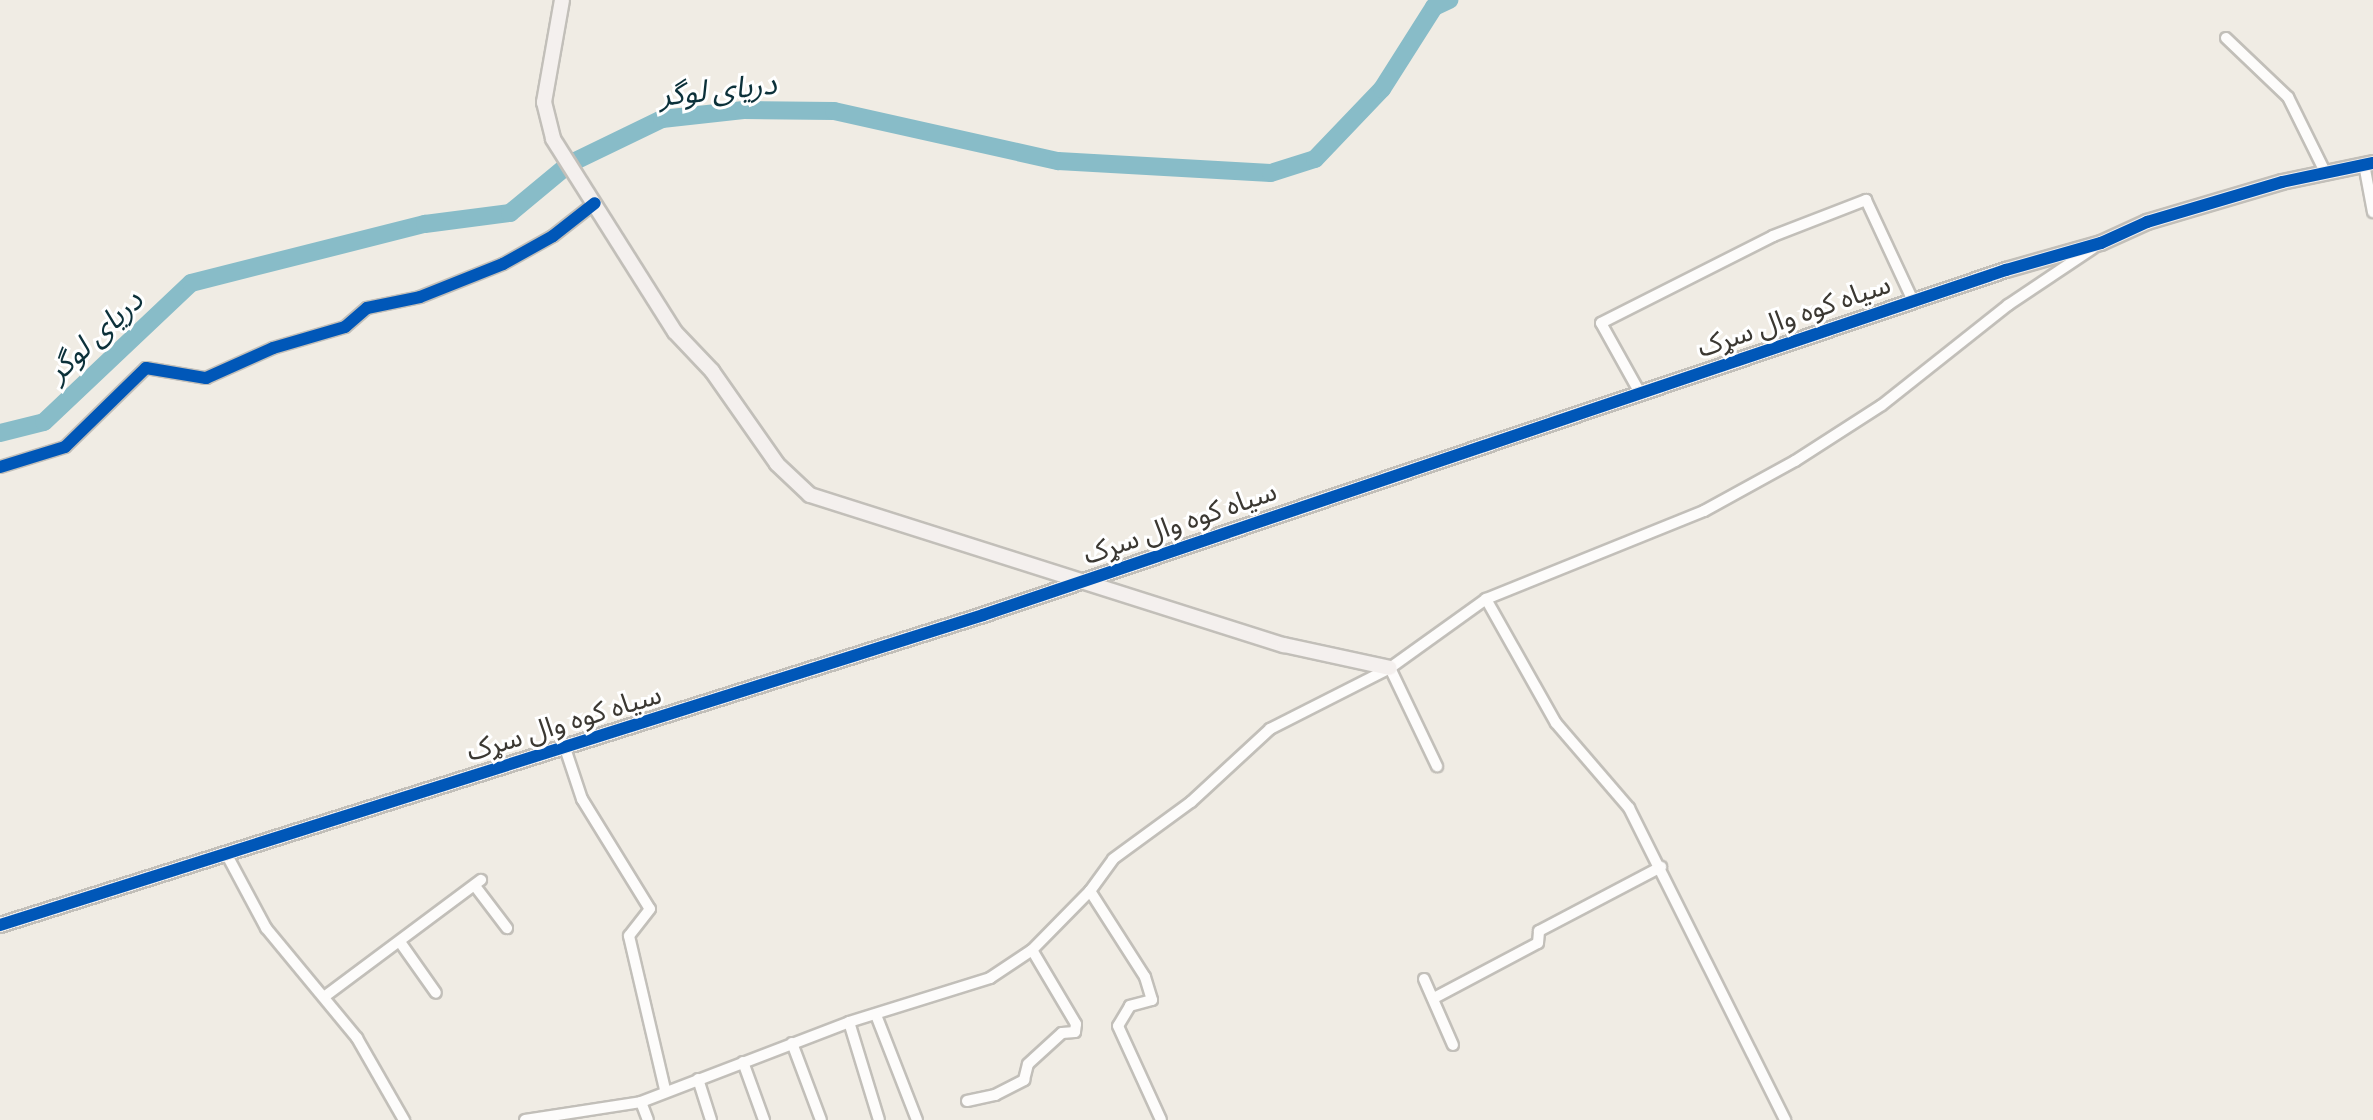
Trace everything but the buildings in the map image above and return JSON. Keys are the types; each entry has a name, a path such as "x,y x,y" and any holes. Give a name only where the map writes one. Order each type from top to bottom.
{"street":[{"path":"562,0 544,102 553,139 675,332 712,371 777,464 810,495 1284,645 1390,668"},
{"path":"2226,38 2288,97 2325,172"},
{"path":"2368,163 2373,212"},
{"name":"سیاه کوه وال سړک","path":"0,925 228,857 1081,582 1913,301 2101,243 2147,222 2368,163"},
{"path":"1640,393 1601,323 1773,236 1866,200 1913,301"},
{"path":"0,467 65,447 146,368 206,378 273,348 345,327 367,308 420,297 503,264 553,236 595,203"},
{"path":"525,1120 641,1102 665,1089 849,1022 990,978 1032,950 1090,891 1113,859 1191,802 1270,729 1390,668 1486,599 1704,511 1795,461 1882,405 2008,305 2101,243"},
{"path":"1486,599 1547,710 1629,808 1785,1120"},
{"path":"1390,668 1437,766"},
{"path":"565,748 582,799 650,909 629,936 665,1089"},
{"path":"228,857 266,928 357,1038 404,1120"},
{"path":"1436,997 1538,943 1539,931 1661,867"},
{"path":"324,997 478,883 507,928"},
{"path":"1090,891 1145,977 1152,1000 1130,1006 1118,1026 1161,1120"},
{"path":"400,942 436,993"},
{"path":"967,1101 995,1095 1024,1080 1028,1064 1062,1033 1075,1032 1076,1024 1032,950"},
{"path":"1424,979 1436,997 1453,1045"},
{"path":"876,1015 917,1120"},
{"path":"849,1022 879,1120"},
{"path":"792,1043 821,1120"},
{"path":"743,1062 764,1120"},
{"path":"698,1079 711,1120"},
{"path":"641,1102 648,1120"}],"waterway":[{"name":"دریای لوگر","path":"0,433 44,422 191,283 425,224 510,213 569,164 662,119 744,110 834,111 1058,161 1271,173 1315,159 1382,89 1434,7 1449,0"}],"cycle path":[{"path":"0,925 983,615 2006,270 2101,243 2147,222 2282,182 2373,163"},
{"path":"0,467 65,447 146,368 206,378 273,348 345,327 367,308 420,297 503,264 553,236 595,203"}]}
